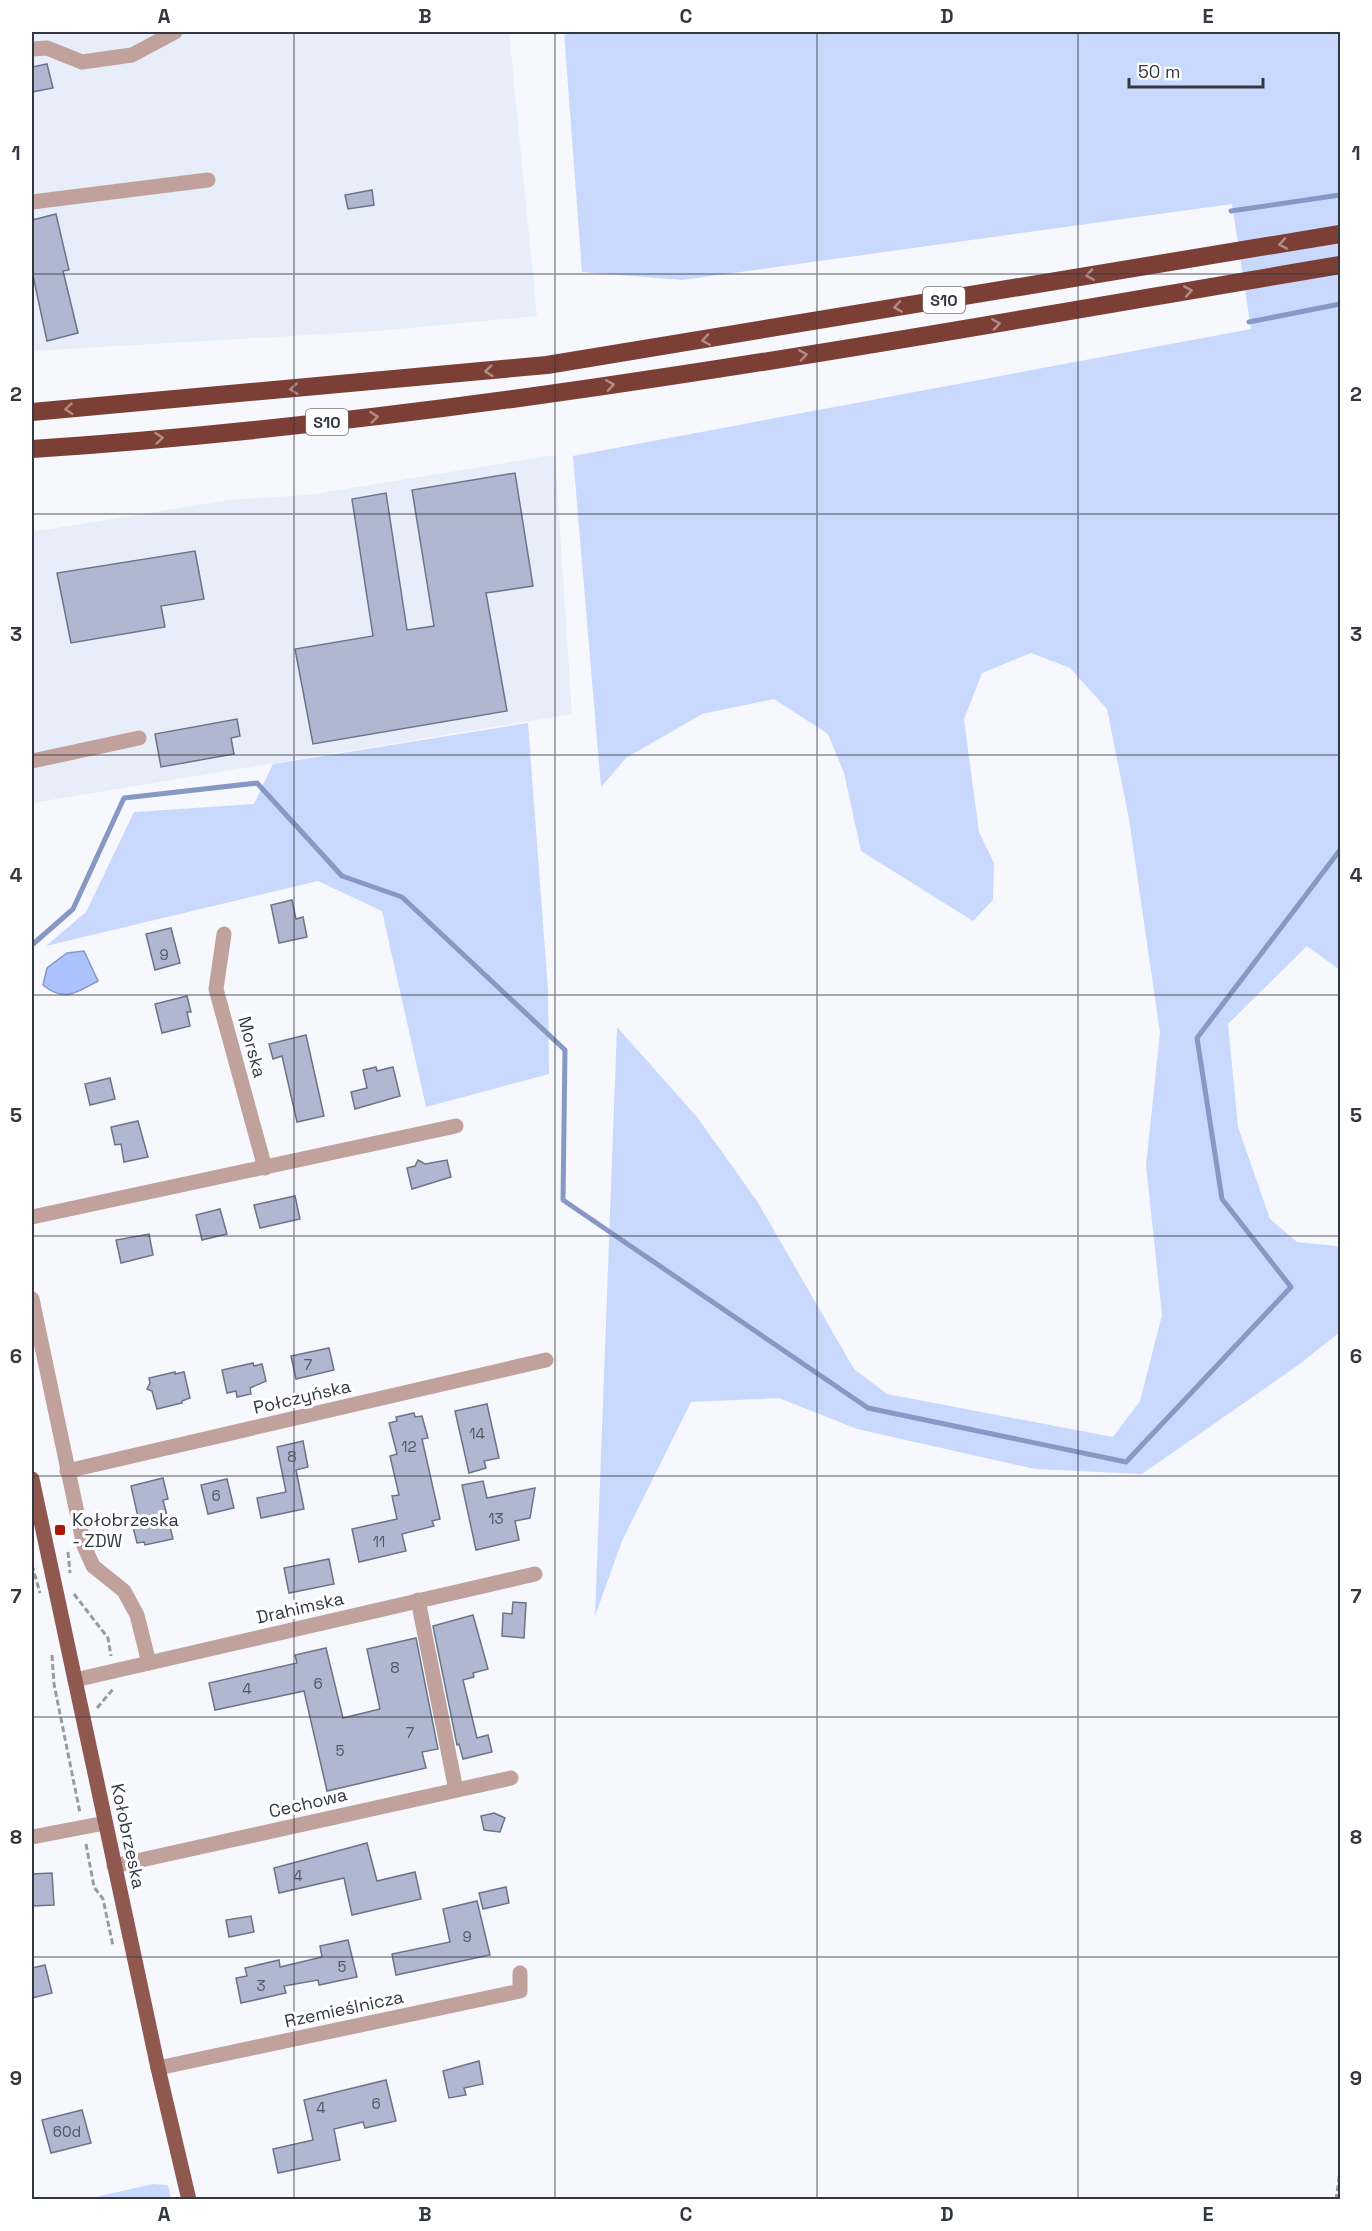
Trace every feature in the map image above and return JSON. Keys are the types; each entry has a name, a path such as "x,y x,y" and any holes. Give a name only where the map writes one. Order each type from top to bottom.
{"highway":[{"name":"S10","path":"32,412 547,365 1341,234"},
{"name":"S10","path":"32,448 381,416 553,395 1341,265"}],"main road":[{"name":"Kołobrzeska","path":"32,1479 158,2068 189,2199"}],"street":[{"path":"32,49 47,48 82,62 132,55 175,32"},
{"path":"32,202 208,180"},
{"path":"32,761 139,738"},
{"name":"Morska","path":"224,934 216,989 264,1168"},
{"path":"32,1217 456,1126"},
{"path":"32,1299 84,1546 93,1566 124,1591 137,1615 149,1663"},
{"name":"Połczyńska","path":"67,1471 546,1360"},
{"name":"Drahimska","path":"75,1680 535,1574"},
{"path":"418,1600 456,1790"},
{"name":"Cechowa","path":"114,1866 511,1778"},
{"path":"32,1837 105,1823"},
{"name":"Rzemieślnicza","path":"158,2068 520,1991 520,1973"}],"path":[{"path":"72,1592 108,1638 117,1684 97,1708 100,1719"},
{"path":"62,1718 94,1887 103,1899"},
{"path":"123,1818 134,1862"},
{"path":"1336,2199 1341,2171"}],"shaded area":[{"path":"32,32 509,32 537,316 377,331 32,351"},
{"path":"564,32 1340,32 1340,970 1307,946 1228,1024 1238,1127 1270,1219 1297,1242 1337,1246 1340,1253 1340,1332 1297,1366 1142,1474 1035,1469 857,1429 779,1398 691,1402 622,1541 595,1616 617,1027 697,1117 757,1201 854,1369 887,1394 1113,1437 1140,1401 1162,1315 1146,1165 1160,1033 1129,819 1107,709 1070,668 1031,653 982,673 964,719 979,832 994,863 993,900 973,921 861,851 844,773 828,734 774,699 702,714 626,758 601,787 573,456 1251,329 1232,204 682,280 582,272"},
{"path":"555,455 572,714 32,803 32,532 229,500 308,495"},
{"path":"528,723 548,990 549,1074 426,1107 382,911 318,881 46,946 86,912 134,812 254,804 273,764"},
{"path":"84,951 98,981 77,992 65,995 58,994 43,985 47,968 67,953"},
{"path":"153,2184 168,2185 171,2199 87,2199"}],"building":[{"path":"47,64 53,88 32,92 32,67"},
{"path":"372,190 374,205 348,209 345,195"},
{"path":"56,214 69,270 63,271 78,333 47,341 32,271 32,220"},
{"path":"515,473 533,586 486,593 507,711 313,744 295,649 373,636 352,499 386,493 407,630 434,626 412,490"},
{"path":"195,551 204,599 161,606 165,627 71,643 57,573"},
{"path":"237,719 240,736 231,738 234,754 161,767 155,734"},
{"path":"292,900 296,919 303,917 307,937 279,943 271,905"},
{"path":"171,928 180,963 155,970 146,934"},
{"path":"187,996 191,1012 187,1012 190,1026 162,1033 155,1004"},
{"path":"306,1035 324,1116 297,1122 282,1056 273,1059 269,1044"},
{"path":"376,1067 377,1071 393,1067 400,1096 355,1109 351,1092 367,1088 363,1070"},
{"path":"110,1078 115,1099 90,1105 85,1084"},
{"path":"138,1121 148,1157 124,1162 121,1144 115,1145 111,1127"},
{"path":"418,1160 425,1164 447,1160 451,1177 412,1189 407,1168 415,1166"},
{"path":"295,1196 300,1219 260,1228 254,1205"},
{"path":"220,1209 227,1234 202,1240 196,1215"},
{"path":"149,1234 153,1255 121,1263 116,1240"},
{"path":"329,1348 334,1370 296,1379 291,1356"},
{"path":"253,1363 254,1366 262,1364 266,1381 250,1388 251,1394 237,1397 236,1391 227,1393 222,1370"},
{"path":"175,1372 175,1374 184,1372 190,1398 182,1403 157,1409 152,1391 147,1389 150,1383 149,1378"},
{"path":"487,1404 499,1458 484,1461 486,1468 469,1473 455,1411"},
{"path":"414,1413 415,1417 422,1416 428,1438 422,1439 440,1519 432,1521 434,1526 402,1534 406,1551 359,1562 352,1529 397,1519 392,1496 399,1495 390,1456 397,1454 389,1423 397,1421 396,1417"},
{"path":"303,1441 308,1467 296,1470 304,1509 261,1518 257,1498 286,1492 277,1447"},
{"path":"163,1478 168,1499 163,1500 173,1539 145,1545 144,1542 137,1543 131,1519 138,1517 131,1486"},
{"path":"227,1479 234,1508 208,1514 201,1485"},
{"path":"483,1481 487,1498 535,1488 530,1518 515,1521 519,1540 476,1550 462,1485"},
{"path":"329,1559 334,1584 289,1593 284,1568"},
{"path":"513,1602 526,1603 524,1638 502,1636 503,1613 512,1614"},
{"path":"473,1615 488,1669 473,1673 474,1677 463,1680 477,1738 488,1735 492,1752 463,1759 459,1744 457,1745 433,1626"},
{"path":"416,1638 438,1749 422,1752 426,1768 327,1791 304,1691 215,1710 209,1683 297,1663 295,1655 326,1648 343,1718 380,1709 367,1649"},
{"path":"494,1813 505,1818 500,1832 484,1830 481,1816"},
{"path":"367,1843 377,1881 415,1872 421,1899 352,1915 344,1878 279,1893 274,1868"},
{"path":"52,1873 54,1905 32,1906 32,1874"},
{"path":"506,1887 509,1903 483,1909 479,1893"},
{"path":"477,1901 490,1955 396,1975 392,1954 450,1942 443,1909"},
{"path":"251,1916 254,1932 229,1937 226,1920"},
{"path":"348,1940 357,1977 319,1985 318,1980 284,1986 286,1993 241,2003 236,1978 247,1976 245,1968 279,1960 280,1967 322,1957 320,1946"},
{"path":"45,1965 52,1993 32,1998 32,1968"},
{"path":"479,2061 483,2084 464,2088 466,2095 449,2098 443,2071"},
{"path":"386,2080 396,2121 365,2128 363,2122 334,2129 340,2160 278,2173 273,2149 313,2140 304,2100"},
{"path":"82,2110 91,2143 51,2153 42,2120"}],"waterway":[{"path":"1231,211 1340,195"},
{"path":"1249,322 1340,304"},
{"path":"32,945 73,909 124,798 257,783 342,876 402,897 565,1050 563,1200 868,1408 1126,1462 1291,1287 1222,1199 1197,1038 1340,850"}],"place":[{"name":"Kołobrzeska - ZDW","path":"60,1530"}]}
